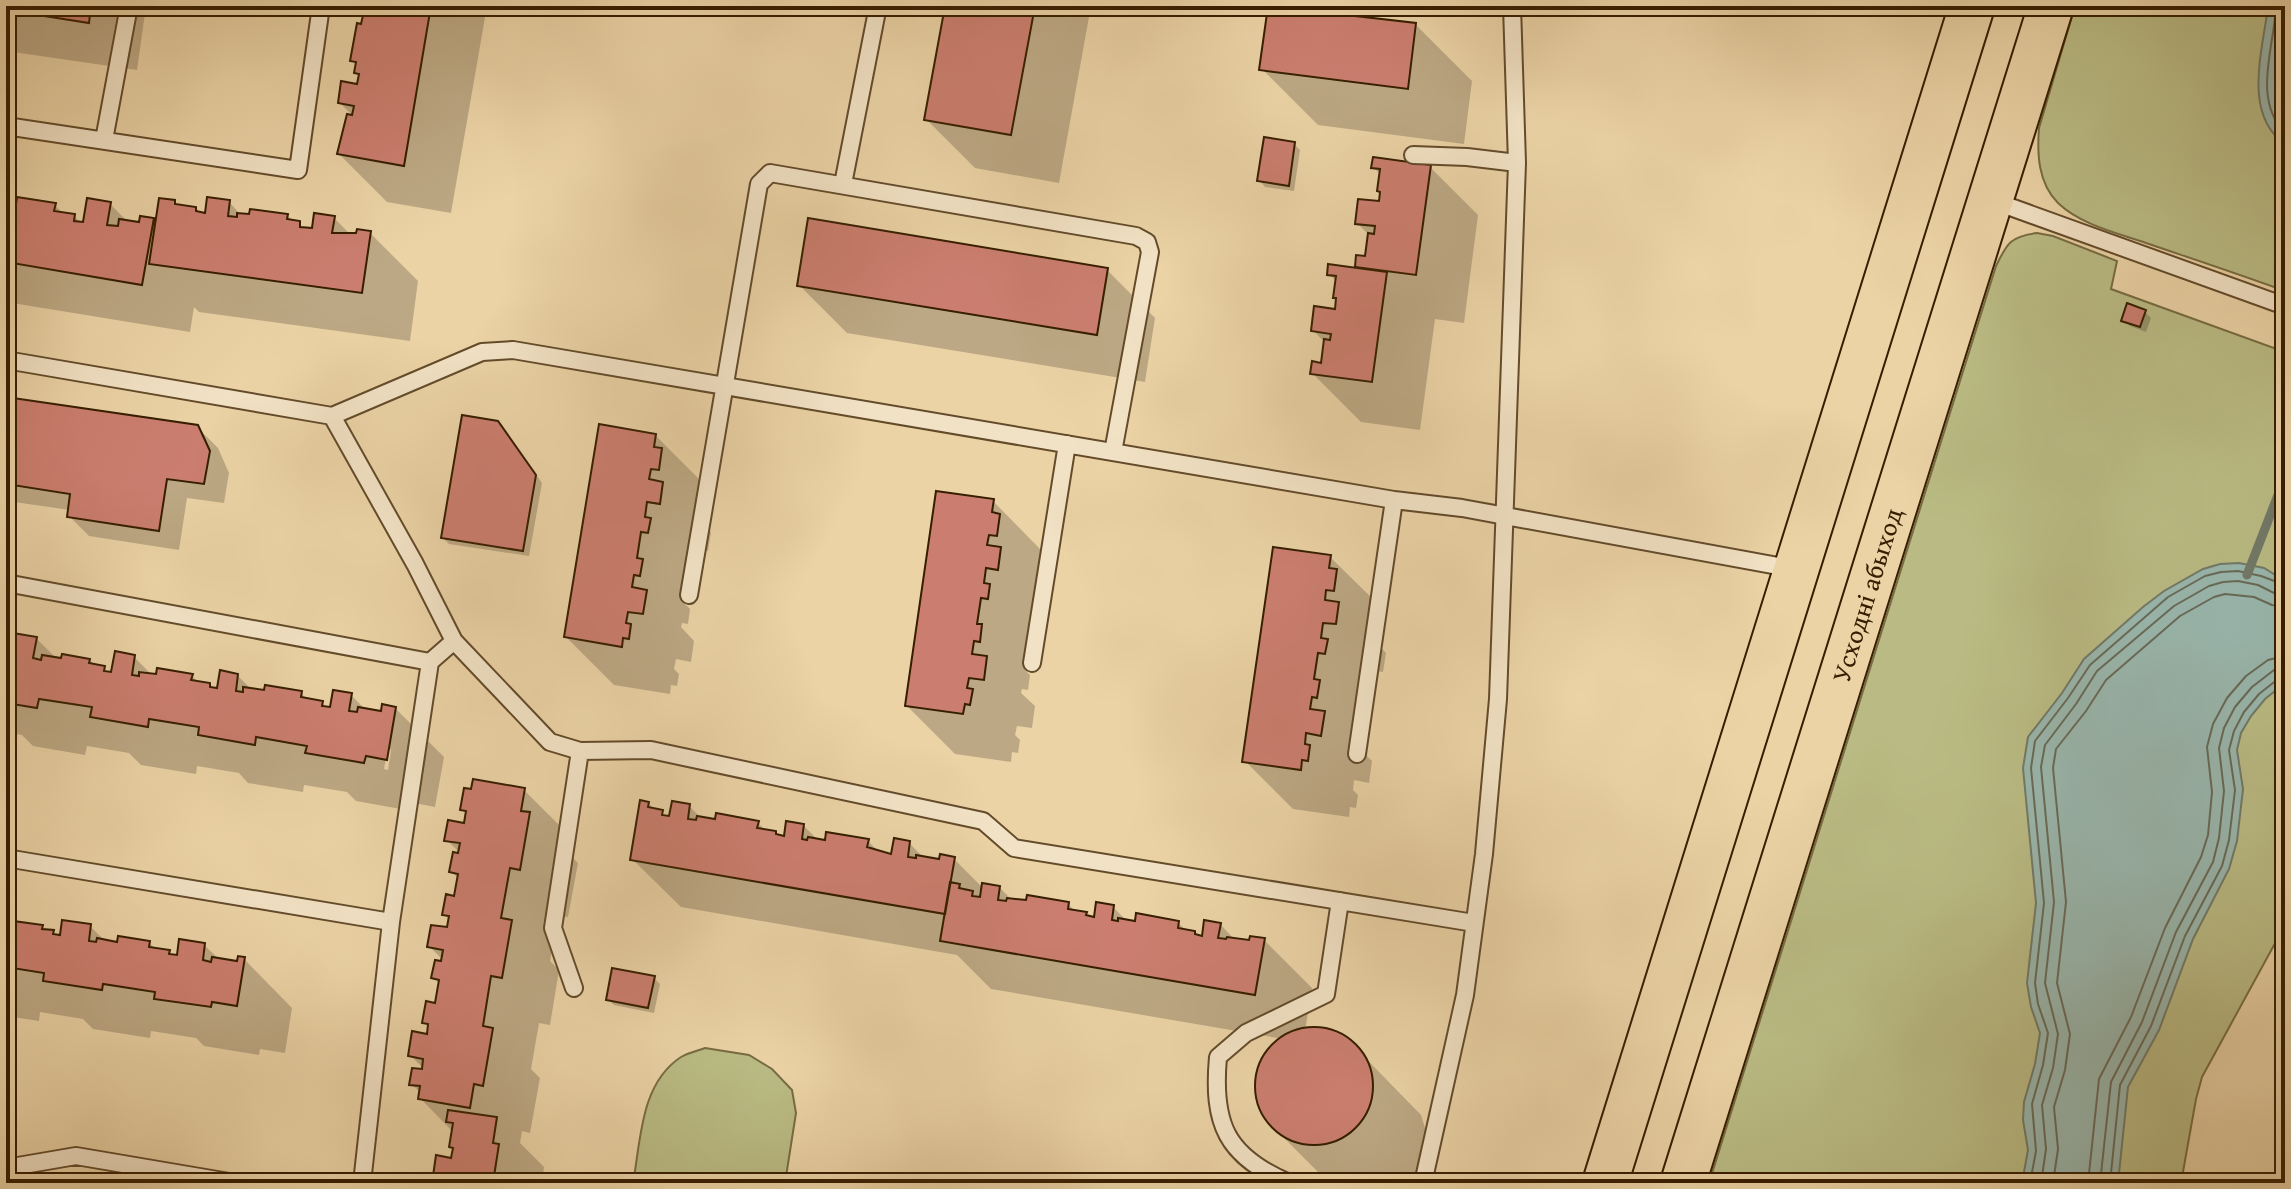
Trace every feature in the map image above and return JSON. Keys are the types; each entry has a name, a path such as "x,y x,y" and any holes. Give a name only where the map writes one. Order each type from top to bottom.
{"main road":[{"path":"1605,1183 1972,6"},
{"name":"Усходні абыход","path":"1683,1183 2051,6"}],"lane":[{"path":"104,140 129,6"},
{"path":"6,126 298,170 321,6"},
{"path":"843,184 878,6"},
{"path":"1423,1183 1465,995 1484,854 1498,699 1517,163 1512,6"},
{"path":"1413,155 1517,163"},
{"path":"689,595 759,184 766,175 775,172 1136,236 1147,242 1150,252 1113,452"},
{"path":"1990,199 2285,306"},
{"path":"6,360 332,416 491,349 513,350 1394,500 1505,515 1794,569"},
{"path":"332,416 415,564 454,641 550,742 580,751 651,750 983,821 1014,848 1474,923"},
{"path":"1032,663 1067,444"},
{"path":"1357,754 1394,500"},
{"path":"6,583 430,662"},
{"path":"362,1183 391,922 430,662 454,641"},
{"path":"574,988 553,928 580,751"},
{"path":"6,858 391,922"},
{"path":"1289,1183 1261,1171 1225,1135 1215,1092 1218,1057 1246,1033 1326,994 1340,901"},
{"path":"6,1168 76,1156 235,1183"}],"green space":[{"path":"2075,6 2285,6 2285,291 2090,223 2068,211 2051,195 2040,168 2039,128"},
{"path":"2037,233 2053,236 2117,261 2111,289 2282,351 2285,342 2285,925 2202,1077 2181,1183 1709,1183 1996,266 2011,242"},
{"path":"705,1048 749,1055 772,1069 792,1090 796,1113 785,1183 633,1183 645,1114 657,1082 667,1068 681,1057"}],"water":[{"path":"2268,6 2285,6 2285,144 2272,131 2259,99 2258,80"},
{"path":"2239,563 2264,568 2285,581 2285,683 2265,699 2241,733 2237,750 2243,789 2237,841 2229,869 2193,939 2159,1030 2128,1087 2118,1183 2022,1183 2028,1150 2023,1120 2024,1102 2040,1033 2027,983 2036,903 2023,768 2028,737 2084,659 2143,607 2203,569"}],"building":[{"path":"6,6 91,6 89,23 6,10"},
{"path":"370,6 431,6 404,166 337,154 347,114 352,115 354,106 338,103 341,81 357,84 359,74 354,73 356,62 350,61 357,23 361,24 364,11 369,12"},
{"path":"945,6 1035,6 1011,135 924,120"},
{"path":"1268,6 1416,23 1408,89 1259,70"},
{"path":"1264,137 1295,142 1289,186 1257,181"},
{"path":"1373,157 1431,165 1416,275 1355,267 1356,255 1365,256 1368,233 1374,234 1375,226 1355,224 1358,199 1379,201 1380,169 1371,168"},
{"path":"17,197 56,203 54,211 75,214 74,221 83,222 87,198 111,202 107,225 118,226 119,219 139,222 140,216 154,218 142,285 6,262 6,203 16,204"},
{"path":"207,197 230,200 228,216 249,214 250,209 288,214 287,219 300,221 300,227 312,228 314,213 335,216 332,233 356,233 357,229 371,231 362,293 149,264 159,198 175,200 175,204 196,207 196,211 205,213"},
{"path":"808,218 1108,268 1097,335 797,286"},
{"path":"1328,264 1387,272 1372,382 1310,374 1312,361 1321,363 1324,339 1330,340 1331,334 1311,331 1314,306 1335,309 1336,276 1327,275"},
{"path":"2127,303 2146,310 2140,327 2121,321"},
{"path":"6,397 198,425 210,451 204,484 167,479 159,531 67,517 70,494 6,484"},
{"path":"462,415 498,421 536,475 523,551 441,538"},
{"path":"599,424 656,434 654,447 662,448 659,470 651,469 649,479 663,482 660,504 647,502 645,517 651,518 648,533 641,532 637,558 643,559 640,576 634,575 632,587 647,590 643,614 628,612 626,623 631,624 629,639 623,638 622,647 564,637"},
{"path":"936,491 994,499 992,512 1000,514 997,536 989,535 987,545 1001,547 998,570 986,568 984,583 990,584 988,599 981,598 977,624 982,624 980,642 974,641 972,654 987,656 984,680 969,678 967,688 973,689 970,705 965,704 963,714 905,706"},
{"path":"1273,547 1331,555 1329,568 1337,569 1334,591 1326,590 1325,600 1339,602 1336,624 1323,623 1321,638 1328,639 1325,654 1318,653 1314,679 1320,680 1317,698 1312,697 1310,709 1325,711 1321,736 1306,733 1305,744 1310,745 1308,761 1302,760 1301,770 1242,762"},
{"path":"13,633 37,637 33,658 41,660 42,655 61,658 62,654 90,659 89,663 105,666 104,671 111,672 115,651 135,655 132,675 139,676 139,672 156,674 157,668 193,674 191,680 210,683 210,687 217,688 220,670 238,674 236,691 243,692 243,687 264,690 265,685 302,691 301,697 323,701 322,706 330,707 333,690 352,693 349,711 357,712 358,707 381,711 382,704 396,707 387,760 366,756 364,763 305,753 307,746 256,737 255,745 198,735 199,727 149,719 148,727 90,717 92,707 39,699 37,708 6,703 6,654 9,654"},
{"path":"473,779 525,788 521,811 530,812 520,870 510,868 501,918 512,920 502,978 491,976 483,1026 493,1028 483,1086 474,1084 470,1108 418,1099 420,1086 409,1085 412,1068 422,1069 423,1059 408,1056 412,1031 427,1034 428,1024 422,1023 426,1001 435,1003 439,980 431,978 435,960 441,961 443,950 427,947 431,925 447,927 449,916 442,915 446,894 454,896 458,874 449,872 453,852 458,853 460,843 444,841 448,820 464,823 466,811 460,810 464,788 471,789"},
{"path":"640,800 649,802 648,807 663,810 662,815 669,816 672,801 690,804 688,819 696,820 697,816 715,819 716,813 759,821 757,828 776,831 776,834 784,836 786,821 804,824 802,839 825,840 826,832 869,839 867,847 891,854 894,838 910,841 908,857 916,858 916,855 939,859 940,854 955,857 945,914 630,860"},
{"path":"950,882 973,891 972,896 980,897 982,883 1000,886 998,900 1026,900 1027,895 1069,902 1068,909 1087,912 1086,915 1094,917 1096,902 1114,905 1112,920 1135,921 1136,913 1179,921 1178,928 1195,931 1195,934 1202,936 1204,920 1221,923 1218,938 1265,938 1255,995 940,941"},
{"path":"62,920 91,924 89,941 96,942 97,938 117,942 118,936 150,941 149,947 170,950 169,954 177,955 179,939 205,943 203,960 211,962 212,957 237,961 238,956 245,957 237,1006 212,1002 211,1007 154,999 155,992 103,984 102,990 43,981 44,973 6,967 6,923 43,925 42,929 54,930 53,934 60,935"},
{"path":"612,968 655,976 648,1008 606,1000"},
{"path":"1314,1027 1347,1037 1363,1053 1373,1086 1363,1119 1347,1135 1314,1145 1281,1135 1265,1119 1255,1086 1265,1053 1281,1037"},
{"path":"448,1110 497,1117 493,1143 499,1144 493,1183 447,1183 448,1178 433,1176 436,1155 451,1158 453,1148 449,1147 453,1123 446,1122"}],"waterway":[{"path":"2247,575 2285,477"}]}
